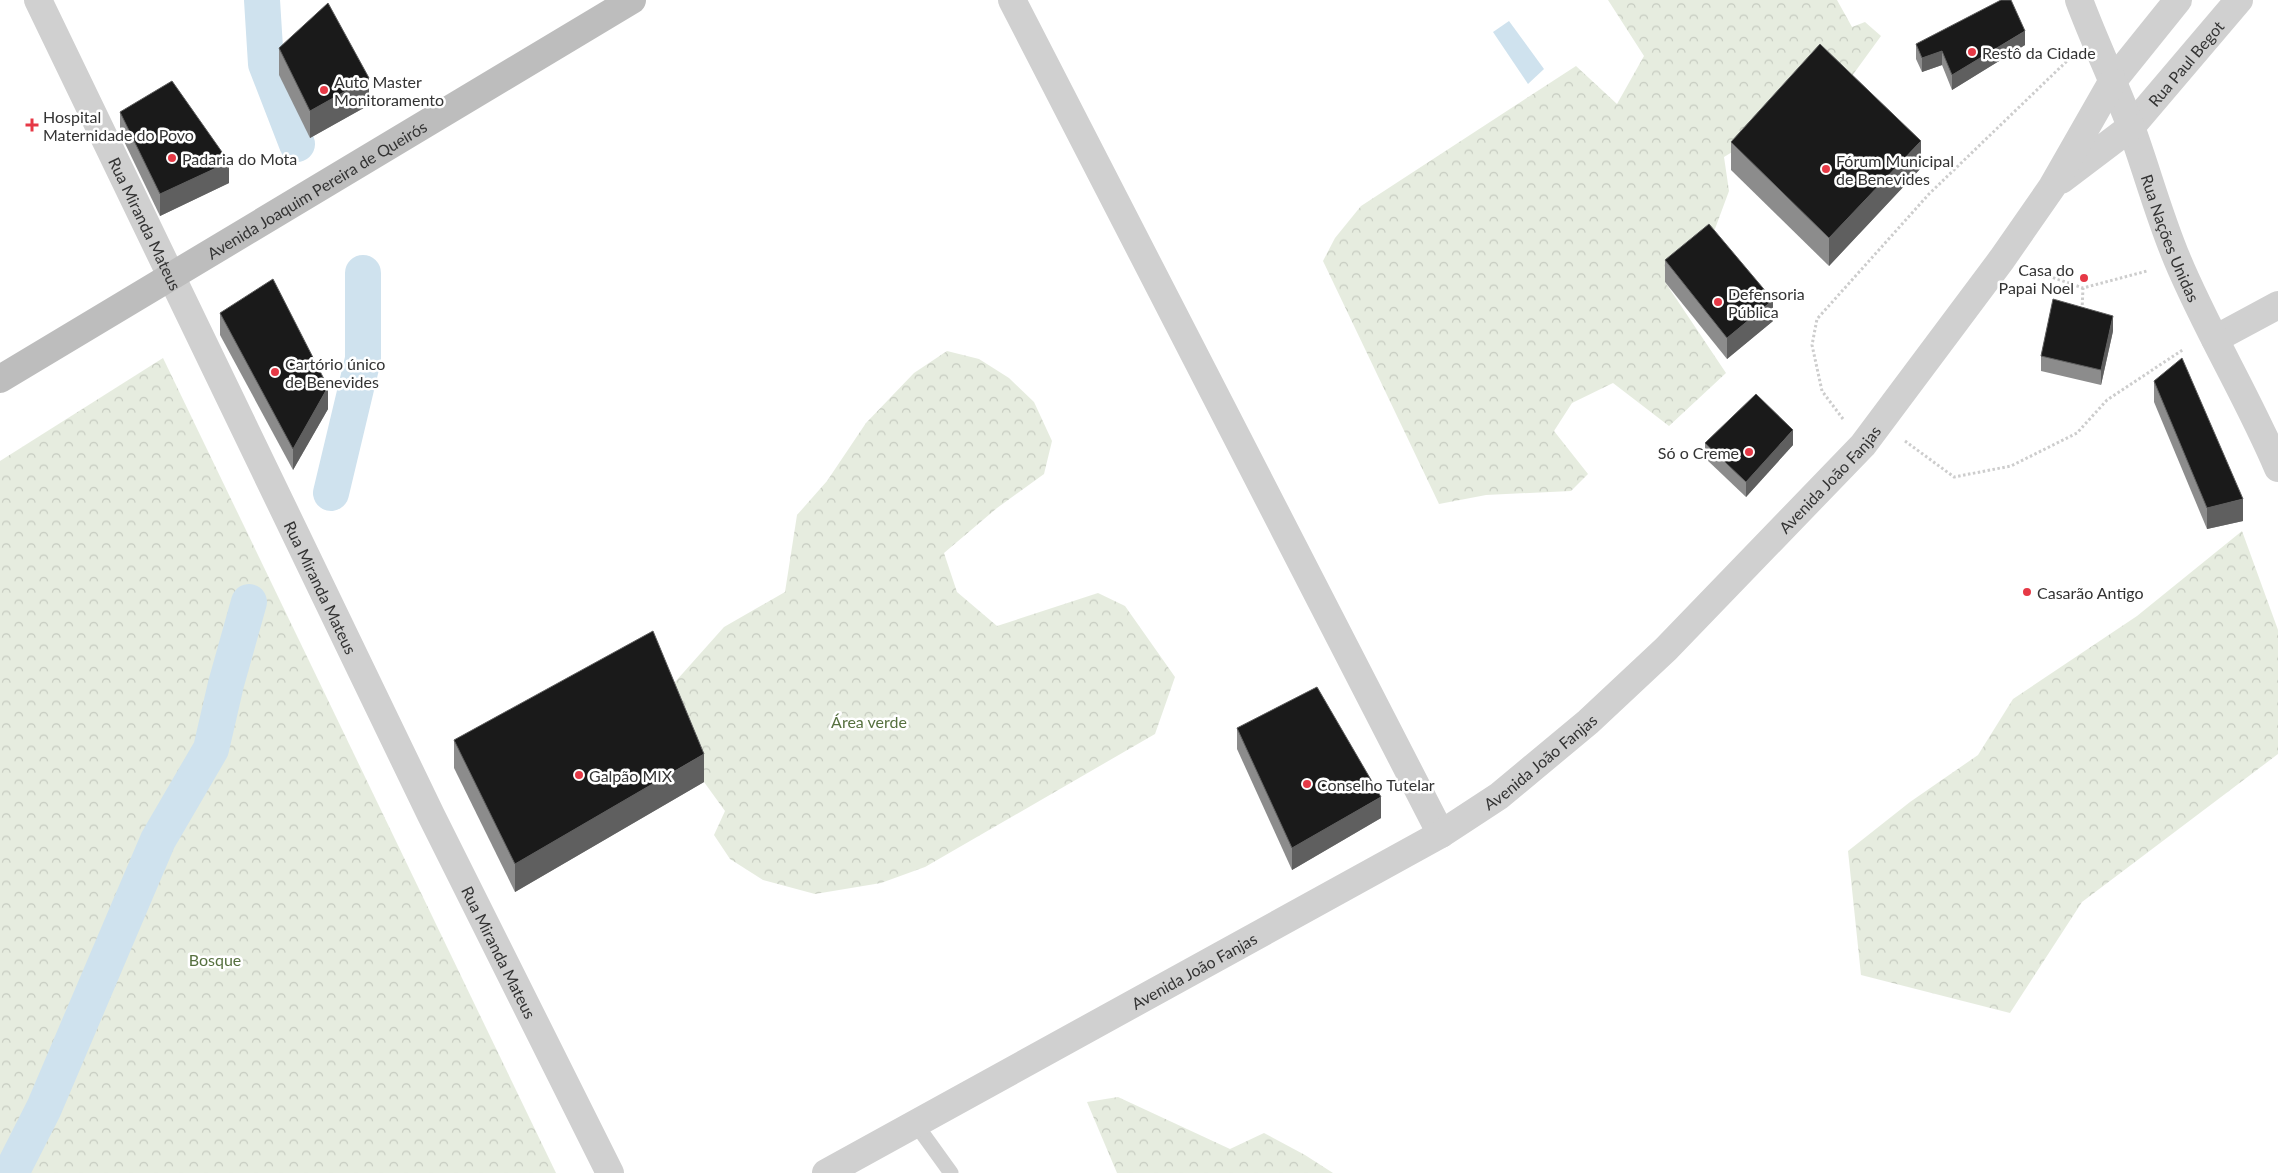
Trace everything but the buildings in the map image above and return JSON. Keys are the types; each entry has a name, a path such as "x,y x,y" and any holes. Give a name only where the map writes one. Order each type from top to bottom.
{"main road":[{"name":"Avenida Joaquim Pereira de Queirós","path":"0,380 632,0"}],"street":[{"name":"Rua Miranda Mateus","path":"38,0 431,815 610,1173"},
{"path":"1012,0 1442,834"},
{"name":"Rua Nações Unidas","path":"2079,0 2131,127 2153,197 2178,261 2215,339 2259,423 2278,468"},
{"path":"2112,82 2178,0"},
{"name":"Rua Paul Begot","path":"2131,127 2239,0"},
{"name":"Avenida João Fanjas","path":"826,1173 1442,834 1499,796 1588,722 1666,649 1863,445 2002,259 2052,186 2112,82"},
{"name":"Avenida João Fanjas","path":"2052,186 2131,127"},
{"path":"2215,339 2278,305"}],"lane":[{"path":"915,1123 951,1173"}],"path":[{"path":"1863,445 1822,392 1812,345 1818,319 1928,194 2048,82 2092,35"},
{"path":"2002,259 2082,288 2111,282 2178,261"},
{"path":"2082,288 2082,312"},
{"path":"1880,424 1954,477 2011,466 2077,432 2107,400 2187,347 2215,339"}],"green space":[{"path":"1608,0 1837,0 1852,27 1865,22 1881,36 1849,80 1724,157 1729,191 1709,245 1665,282 1726,373 1669,426 1613,383 1572,403 1554,431 1588,474 1571,491 1486,495 1439,504 1323,261 1335,238 1361,206 1576,66 1617,104 1644,56"},
{"name":"Área verde","path":"947,351 979,359 1009,378 1034,402 1052,441 1044,474 997,508 944,553 957,592 997,626 1098,593 1125,606 1175,677 1155,734 925,867 881,883 815,894 763,880 730,859 714,835 725,811 704,782 667,691 724,627 785,592 797,515 827,481 866,423 914,373"},
{"name":"Bosque","path":"163,358 556,1173 0,1173 0,461"},
{"path":"2242,531 2278,630 2278,754 2082,902 2010,1013 1861,975 1848,851 1910,802 1978,755 2013,699 2137,616"},
{"path":"1118,1097 1230,1149 1264,1133 1305,1155 1333,1173 1117,1173 1087,1102"}],"water":[{"path":"1509,21 1544,69 1528,84 1493,32"}],"waterway":[{"path":"262,0 266,64 297,144"},
{"path":"331,493 363,359 363,273"},
{"path":"11,1173 44,1108 158,840 211,749 226,684 249,602"}],"place":[{"name":"Restô da Cidade","path":"1972,52"},
{"name":"Auto Master Monitoramento","path":"324,90"},
{"name":"Hospital Maternidade do Povo","path":"32,125"},
{"name":"Padaria do Mota","path":"172,158"},
{"name":"Fórum Municipal de Benevides","path":"1826,169"},
{"name":"Casa do Papai Noel","path":"2084,278"},
{"name":"Defensoria Pública","path":"1718,302"},
{"name":"Cartório único de Benevides","path":"275,372"},
{"name":"Só o Creme","path":"1749,452"},
{"name":"Casarão Antigo","path":"2027,592"},
{"name":"Galpão MIX","path":"579,775"},
{"name":"Conselho Tutelar","path":"1307,784"}]}
